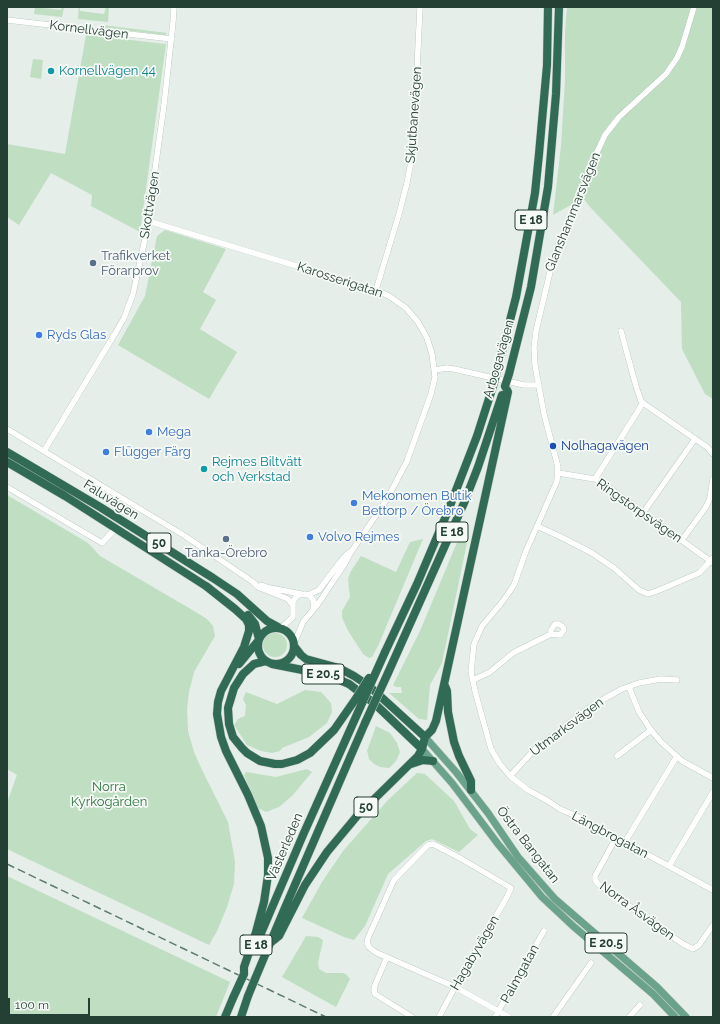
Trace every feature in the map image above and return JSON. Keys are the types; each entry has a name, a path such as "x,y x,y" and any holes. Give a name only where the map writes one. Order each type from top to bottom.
{"highway":[{"name":"Arbogavägen","path":"369,687 417,584 453,499 477,436 498,371 516,297 535,193 547,66 548,7"},
{"name":"Arbogavägen","path":"377,698 461,510 478,468 509,374 531,287 547,195 556,94 559,7"},
{"name":"E 18","path":"425,737 432,730 436,721 508,392 505,386"},
{"name":"Faluvägen","path":"7,452 34,467 224,584 247,601 267,621 280,628"},
{"name":"Faluvägen","path":"7,462 116,528 246,612 255,624 258,640"},
{"name":"50","path":"206,586 236,609 246,619 250,631 247,641 219,696 217,709 218,722 226,751 255,810 264,834 267,850 268,867 264,902 265,914 244,967 244,974"},
{"name":"50","path":"230,674 250,652 266,630 271,628 280,628"},
{"name":"E 20.5","path":"280,628 290,633 294,645 301,655 306,658 328,664 364,682 377,698"},
{"path":"258,640 260,654 269,662"},
{"name":"E 18","path":"294,645 292,654 286,661 279,664 269,662 254,664 243,674 234,688 228,708 229,724 233,737 247,753 260,761 267,763 282,764 297,760 310,753 334,730 360,699 385,652"},
{"name":"E 20.5","path":"269,662 334,677 377,698"},
{"name":"E 18","path":"444,684 447,691 448,712 454,742 471,781 471,790"},
{"name":"Västerleden","path":"265,914 273,906 360,699 369,687"},
{"name":"Västerleden","path":"240,1017 269,944 283,921 365,723 377,698"},
{"name":"Östra Bangatan","path":"377,698 405,732 422,749"},
{"name":"Östra Bangatan","path":"377,698 425,737"},
{"path":"405,732 410,730 425,737"},
{"name":"50","path":"408,765 422,749 425,737"},
{"path":"408,765 422,760 433,761"},
{"name":"Västerleden","path":"287,911 327,852 345,830 408,765"},
{"name":"E 18","path":"225,1017 244,974"}],"main road":[{"name":"Östra Bangatan","path":"425,737 471,790 526,866 563,907 657,987 686,1017"},
{"name":"Östra Bangatan","path":"422,749 452,783 542,897 558,913 644,987 675,1017"}],"street":[{"name":"Skottvägen","path":"44,451 124,318 135,287 148,221 166,94 174,7"},
{"name":"Skjutbanevägen","path":"376,290 399,214 413,151 420,7"},
{"name":"Glanshammarsvägen","path":"510,776 495,757 491,749 471,672 472,654 482,626 514,585 537,526 557,481 558,467 544,414 535,356 536,331 548,278 557,245 605,135 619,117 666,74 677,58 682,47 694,7"},
{"name":"Kornellvägen","path":"7,20 172,39"},
{"name":"Karosserigatan","path":"148,221 376,290 389,296 406,308 418,322 427,338 435,370 432,394 407,461 387,499 351,552 344,565 301,625 294,645"},
{"path":"621,331 636,386 643,403 706,447 713,454"},
{"path":"435,370 447,368 454,369 524,385 539,385"},
{"path":"595,479 643,403"},
{"path":"7,429 185,536 262,589 288,599 293,606"},
{"path":"643,513 695,440"},
{"name":"Ringstorpsvägen","path":"558,473 595,479 712,561"},
{"path":"682,540 706,507 710,498 713,479"},
{"path":"7,487 102,543 116,528"},
{"path":"537,526 592,553 614,568 644,593 648,594 699,573 712,561"},
{"name":"Karosserigatan","path":"308,595 319,590 340,562 351,552"},
{"path":"253,582 270,588 308,595 313,598 313,609"},
{"path":"280,628 293,617 295,598 301,594"},
{"path":"473,680 490,672 513,653 551,634"},
{"name":"Utmarksvägen","path":"510,776 534,750 586,709 606,697 629,687 651,680 677,680"},
{"path":"629,687 639,712 661,742 691,767 713,778"},
{"path":"617,756 651,730"},
{"path":"625,842 677,756"},
{"name":"Längbrogatan","path":"510,776 528,790 560,809 576,816 713,890"},
{"path":"670,866 713,792"},
{"name":"Norra Åsvägen","path":"616,838 595,876 595,880 598,884 683,944 693,949 699,945 713,925"},
{"name":"Hagabyvägen","path":"387,957 372,950 368,943 368,938 394,880 428,845 437,845 502,882 511,889 439,1017"},
{"name":"Palmgatan","path":"495,1017 544,931"},
{"path":"412,1017 375,994 375,985 387,957 455,987 509,1017"},
{"path":"553,1017 592,963"},
{"path":"629,1017 640,1005"}],"green space":[{"path":"35,7 61,10 62,7 64,7 62,17 34,14"},
{"path":"79,7 80,11 104,14 106,7 109,7 108,22 78,19"},
{"path":"567,7 713,7 713,399 705,394 682,349 681,302 583,198 553,215 561,146"},
{"path":"99,25 167,33 165,35 99,27"},
{"path":"86,35 166,44 140,232 91,206 92,195 51,173 19,225 7,217 7,144 65,154"},
{"path":"33,59 43,60 41,79 30,77"},
{"path":"165,230 226,249 203,292 216,300 200,329 237,352 209,399 118,345 145,296 157,236"},
{"name":"Norra Kyrkogården","path":"7,495 88,543 100,556 207,619 213,626 215,636 194,672 189,692 187,709 188,731 194,752 228,822 235,862 234,884 227,907 217,931 209,945 7,849 7,803 17,775 7,769"},
{"path":"463,528 467,543 442,663 430,685 427,720 419,719 389,693 402,693 401,687 396,687 393,685 420,631"},
{"path":"423,539 378,646 372,657 369,658 363,654 347,629 342,617 342,611 350,597 348,579 351,571 361,556 396,572 410,542"},
{"path":"275,633 284,636 287,645 284,654 275,657 266,654 263,645 266,636"},
{"path":"305,690 321,692 331,703 332,712 327,723 309,737 282,748 280,751 272,753 261,751 247,745 234,725 238,719 245,716 246,705 243,699 246,692 277,704"},
{"path":"376,726 390,733 397,743 400,752 396,761 389,768 380,767 369,759 367,751"},
{"path":"307,769 312,772 292,796 279,807 266,812 258,808 244,775 246,772 276,777"},
{"path":"417,773 425,774 454,801 470,829 478,835 459,852 432,839 426,841 388,874 365,926 354,940 302,918 322,882 343,851 388,800"},
{"path":"7,876 230,982 216,1017 7,1017"},
{"path":"306,936 318,937 323,940 318,963 319,969 326,973 346,974 350,979 336,1007 282,977"}],"railway":[{"path":"7,864 326,1017"}],"place":[{"name":"Kornellvägen 44","path":"51,71"},
{"name":"Trafikverket Förarprov","path":"93,263"},
{"name":"Ryds Glas","path":"39,335"},
{"name":"Mega","path":"149,432"},
{"name":"Nolhagavägen","path":"553,446"},
{"name":"Flügger Färg","path":"106,452"},
{"name":"Rejmes Biltvätt och Verkstad","path":"204,469"},
{"name":"Mekonomen Butik Bettorp / Örebro","path":"354,503"},
{"name":"Volvo Rejmes","path":"310,537"},
{"name":"Tanka-Örebro","path":"226,539"}]}
